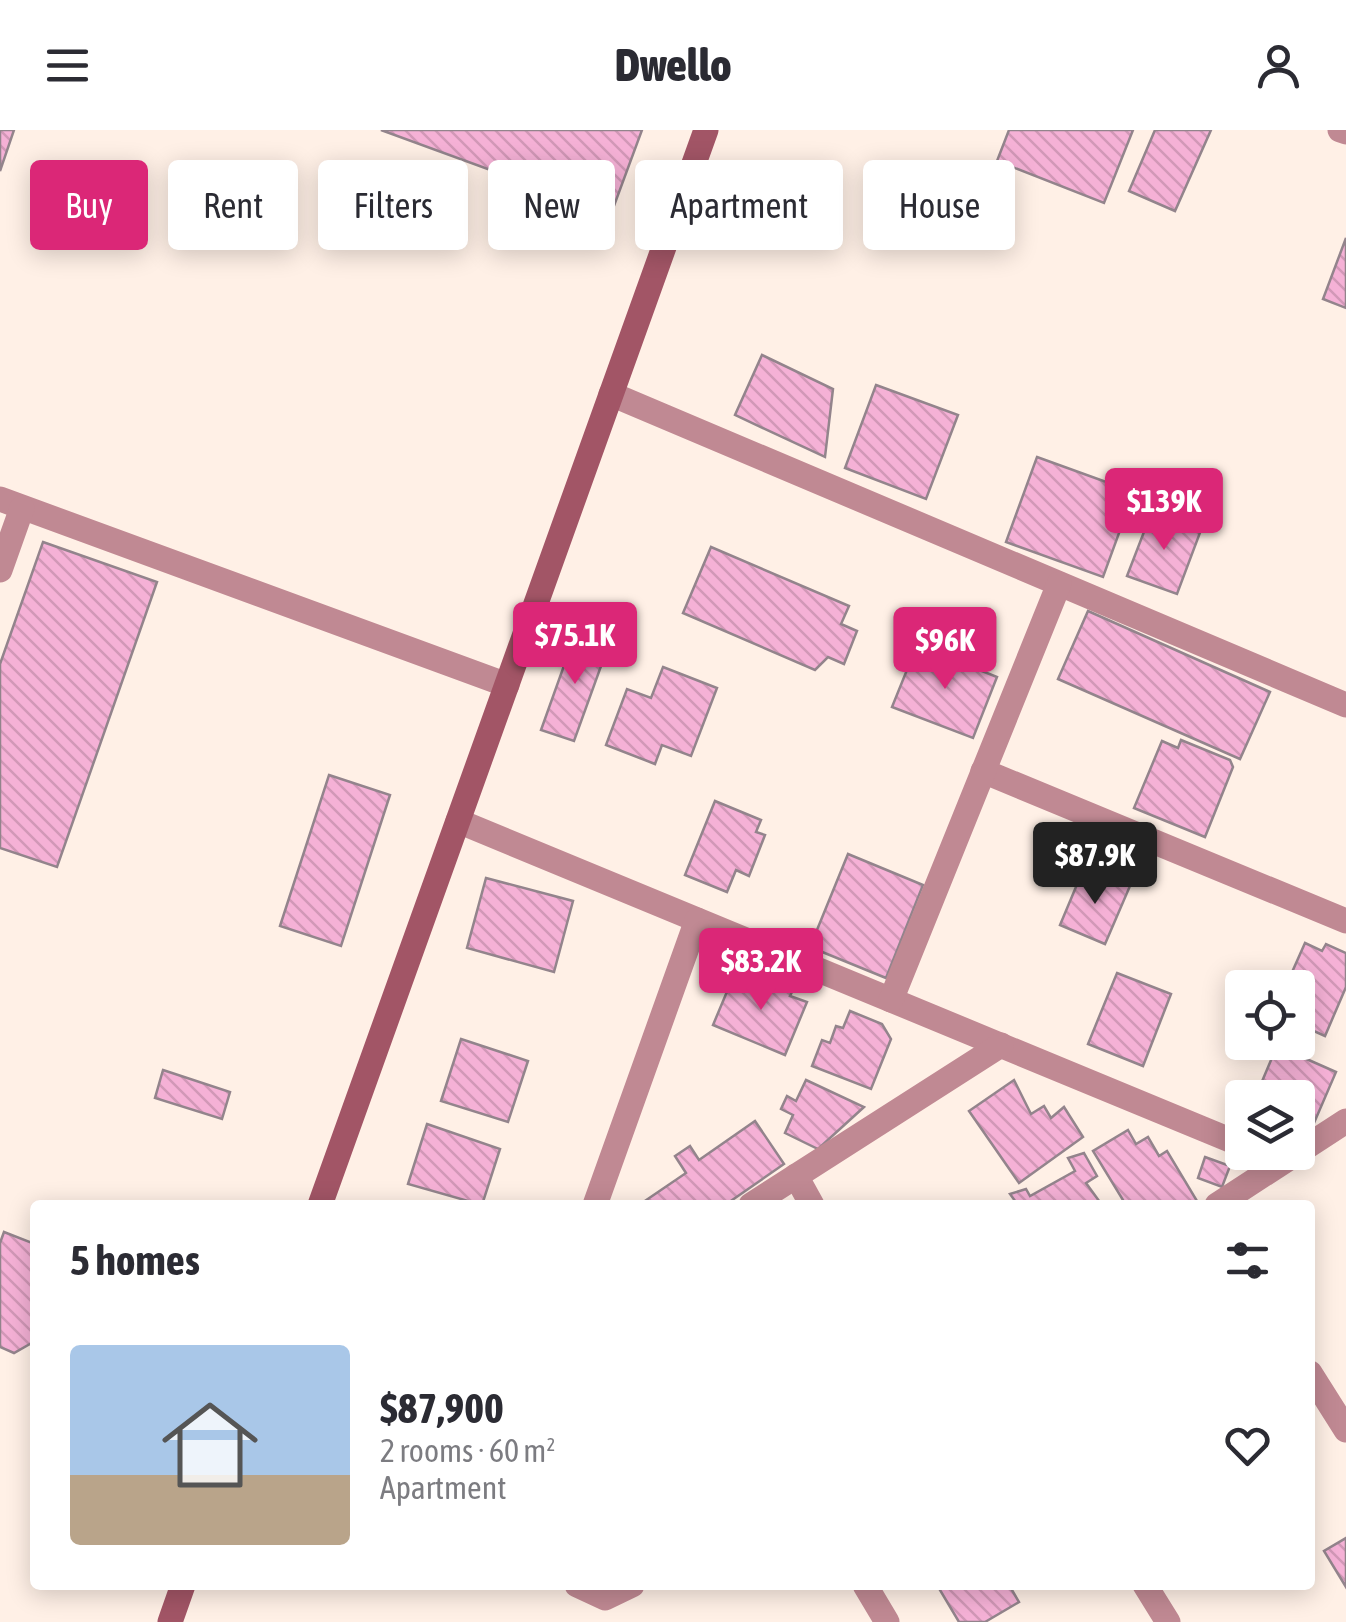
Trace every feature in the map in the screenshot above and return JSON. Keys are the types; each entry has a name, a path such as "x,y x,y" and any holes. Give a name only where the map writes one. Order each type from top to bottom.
{"street":[{"path":"322,1200 706,130"},
{"path":"611,394 1346,705"},
{"path":"0,570 11,504 507,685"},
{"path":"891,1000 1059,584"},
{"path":"982,771 1346,920"},
{"path":"458,821 1225,1138"},
{"path":"597,1200 697,920"},
{"path":"759,1200 1001,1045"},
{"path":"1315,1137 1346,1122"},
{"path":"1224,1200 1257,1170"},
{"path":"796,1176 809,1200"},
{"path":"1315,1381 1346,1430"},
{"path":"170,1622 181,1590"},
{"path":"588,1590 606,1598 622,1590"},
{"path":"868,1590 887,1622"},
{"path":"1147,1590 1168,1622"}],"building":[{"path":"0,130 14,130 0,171"},
{"path":"381,130 642,130 615,203 615,160 488,160 488,169"},
{"path":"1009,130 1133,130 1104,203 1015,168 1015,160 997,160"},
{"path":"1155,130 1211,130 1175,211 1129,191"},
{"path":"1346,238 1346,308 1323,299"},
{"path":"762,355 833,389 825,457 735,415"},
{"path":"876,385 958,415 926,499 845,468"},
{"path":"1037,457 1134,492 1103,577 1006,542"},
{"path":"1152,511 1201,530 1177,594 1127,576"},
{"path":"43,542 157,582 57,867 0,848 0,664"},
{"path":"711,547 849,606 841,624 857,631 844,664 828,657 815,670 683,613"},
{"path":"1088,611 1270,692 1240,759 1058,679"},
{"path":"576,632 609,644 574,741 541,730"},
{"path":"917,645 997,677 973,738 892,707"},
{"path":"663,667 717,688 691,756 662,745 655,764 606,745 627,689 651,698"},
{"path":"1181,740 1230,760 1233,767 1205,837 1134,808 1162,741 1178,748"},
{"path":"329,775 390,795 341,946 280,926"},
{"path":"715,801 761,820 756,832 765,835 749,876 736,870 727,892 685,875"},
{"path":"848,854 923,885 886,978 810,947"},
{"path":"1101,873 1130,886 1105,944 1060,925 1081,875 1097,882"},
{"path":"486,878 573,901 554,972 467,948"},
{"path":"1305,943 1322,951 1326,944 1346,953 1346,987 1325,1036 1315,1032 1315,970 1293,970"},
{"path":"1117,973 1171,994 1143,1066 1088,1044"},
{"path":"734,975 758,985 761,977 793,990 790,996 807,1002 785,1055 713,1025"},
{"path":"850,1011 882,1024 891,1039 871,1089 812,1066 822,1040 830,1043 836,1026 843,1028"},
{"path":"461,1039 528,1061 508,1122 441,1101"},
{"path":"1271,1060 1309,1060 1336,1072 1315,1121 1315,1080 1263,1080"},
{"path":"163,1070 230,1092 222,1119 155,1098"},
{"path":"806,1080 864,1107 818,1149 785,1133 793,1115 781,1109 787,1096 796,1101"},
{"path":"1014,1080 1031,1114 1044,1106 1051,1118 1064,1107 1083,1137 1019,1183 969,1111"},
{"path":"755,1121 784,1164 732,1200 646,1200 686,1173 675,1156 690,1146 699,1160"},
{"path":"427,1124 500,1149 484,1200 464,1200 408,1184"},
{"path":"1128,1130 1136,1144 1148,1137 1159,1156 1167,1151 1196,1200 1123,1200 1093,1151"},
{"path":"1084,1153 1097,1176 1086,1183 1098,1200 1014,1200 1010,1194 1026,1189 1030,1196 1075,1171 1068,1158"},
{"path":"1205,1157 1225,1164 1228,1170 1222,1187 1198,1178"},
{"path":"4,1232 30,1242 30,1344 14,1353 0,1347 0,1243"},
{"path":"1346,1538 1346,1587 1324,1551"},
{"path":"940,1590 1012,1590 1019,1602 985,1622 959,1622"}]}
